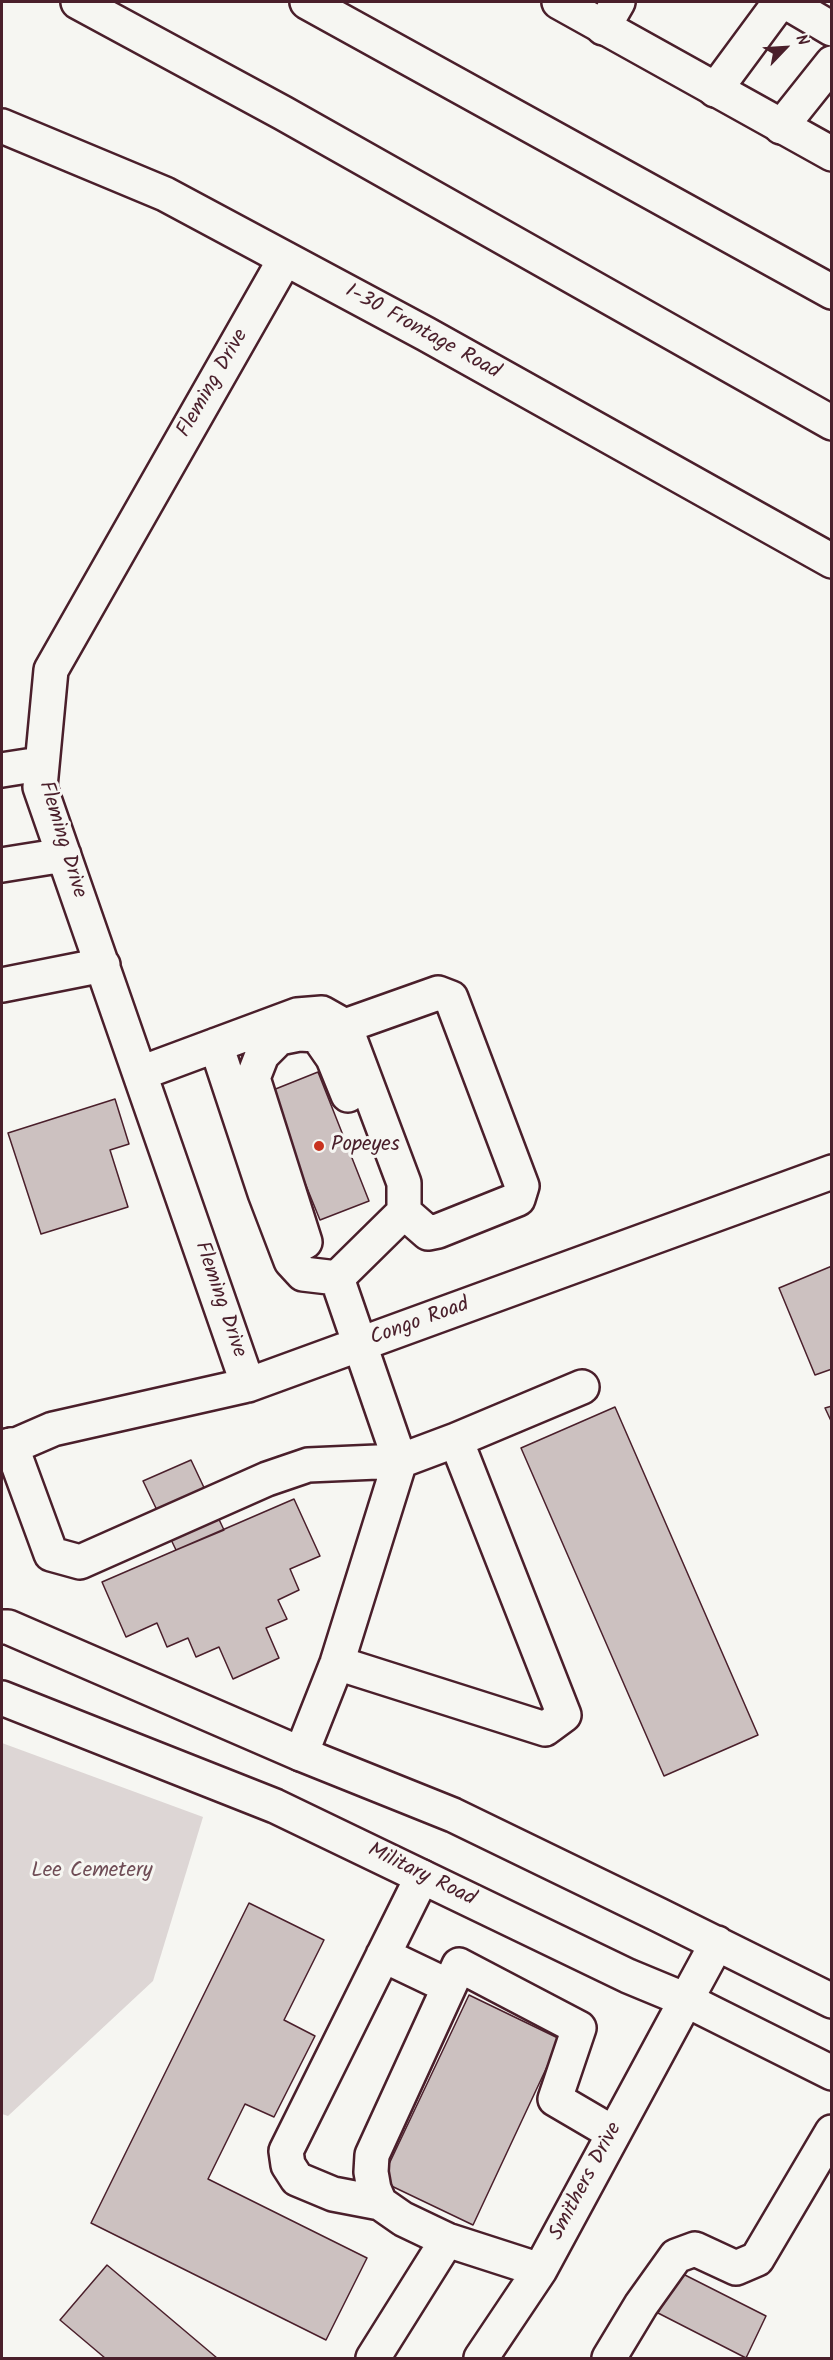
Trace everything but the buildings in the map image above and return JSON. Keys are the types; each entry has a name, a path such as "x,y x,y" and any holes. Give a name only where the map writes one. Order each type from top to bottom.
{"main road":[{"path":"78,2 283,113 831,423"},
{"path":"308,2 831,292"},
{"path":"559,2 610,15 715,90 831,154"},
{"path":"715,90 780,2"},
{"path":"786,2 831,29"},
{"path":"782,126 831,63"},
{"name":"I-30 Frontage Road","path":"2,126 165,194 426,334 831,561"},
{"name":"Fleming Drive","path":"248,1385 40,787 40,764 51,670 285,258"},
{"path":"2,770 40,764"},
{"path":"2,865 64,855"},
{"path":"2,985 103,965"},
{"path":"301,1754 337,1663 400,1461 361,1344 326,1277 253,1078 262,1055 279,1038 299,1034 317,1035 333,1058 401,1216 428,1233 518,1199 522,1186 451,998 438,993 345,1026"},
{"path":"141,1072 297,1015 322,1013 345,1026 404,1183 401,1216 326,1277 303,1274 291,1261 264,1193 216,1045"},
{"name":"Congo Road","path":"5,1448 53,1429 248,1385 831,1172"},
{"path":"5,1448 51,1554 80,1563 267,1479 308,1465 400,1461 582,1387"},
{"path":"337,1663 545,1729 564,1715 456,1440"},
{"path":"2,1627 8,1627 301,1754 453,1815 831,2001"},
{"name":"Military Road","path":"2,1698 275,1806 628,1976 686,2000 831,2073"},
{"path":"422,1877 286,2151 288,2165 297,2179 333,2194 380,2203 403,2219 447,2240 540,2270"},
{"name":"Smithers Drive","path":"481,2358 540,2270 717,1943"},
{"path":"383,1955 448,1986"},
{"path":"380,2203 374,2189 371,2172 372,2155 459,1965 579,2028 555,2099 613,2133"},
{"path":"609,2358 641,2305 676,2256 695,2249 736,2268 756,2259 831,2132"},
{"path":"373,2358 447,2240"}],"green space":[{"name":"Lee Cemetery","path":"2,1743 203,1817 153,1981 8,2116 2,2114"}],"place":[{"name":"Popeyes","path":"319,1146"}]}
